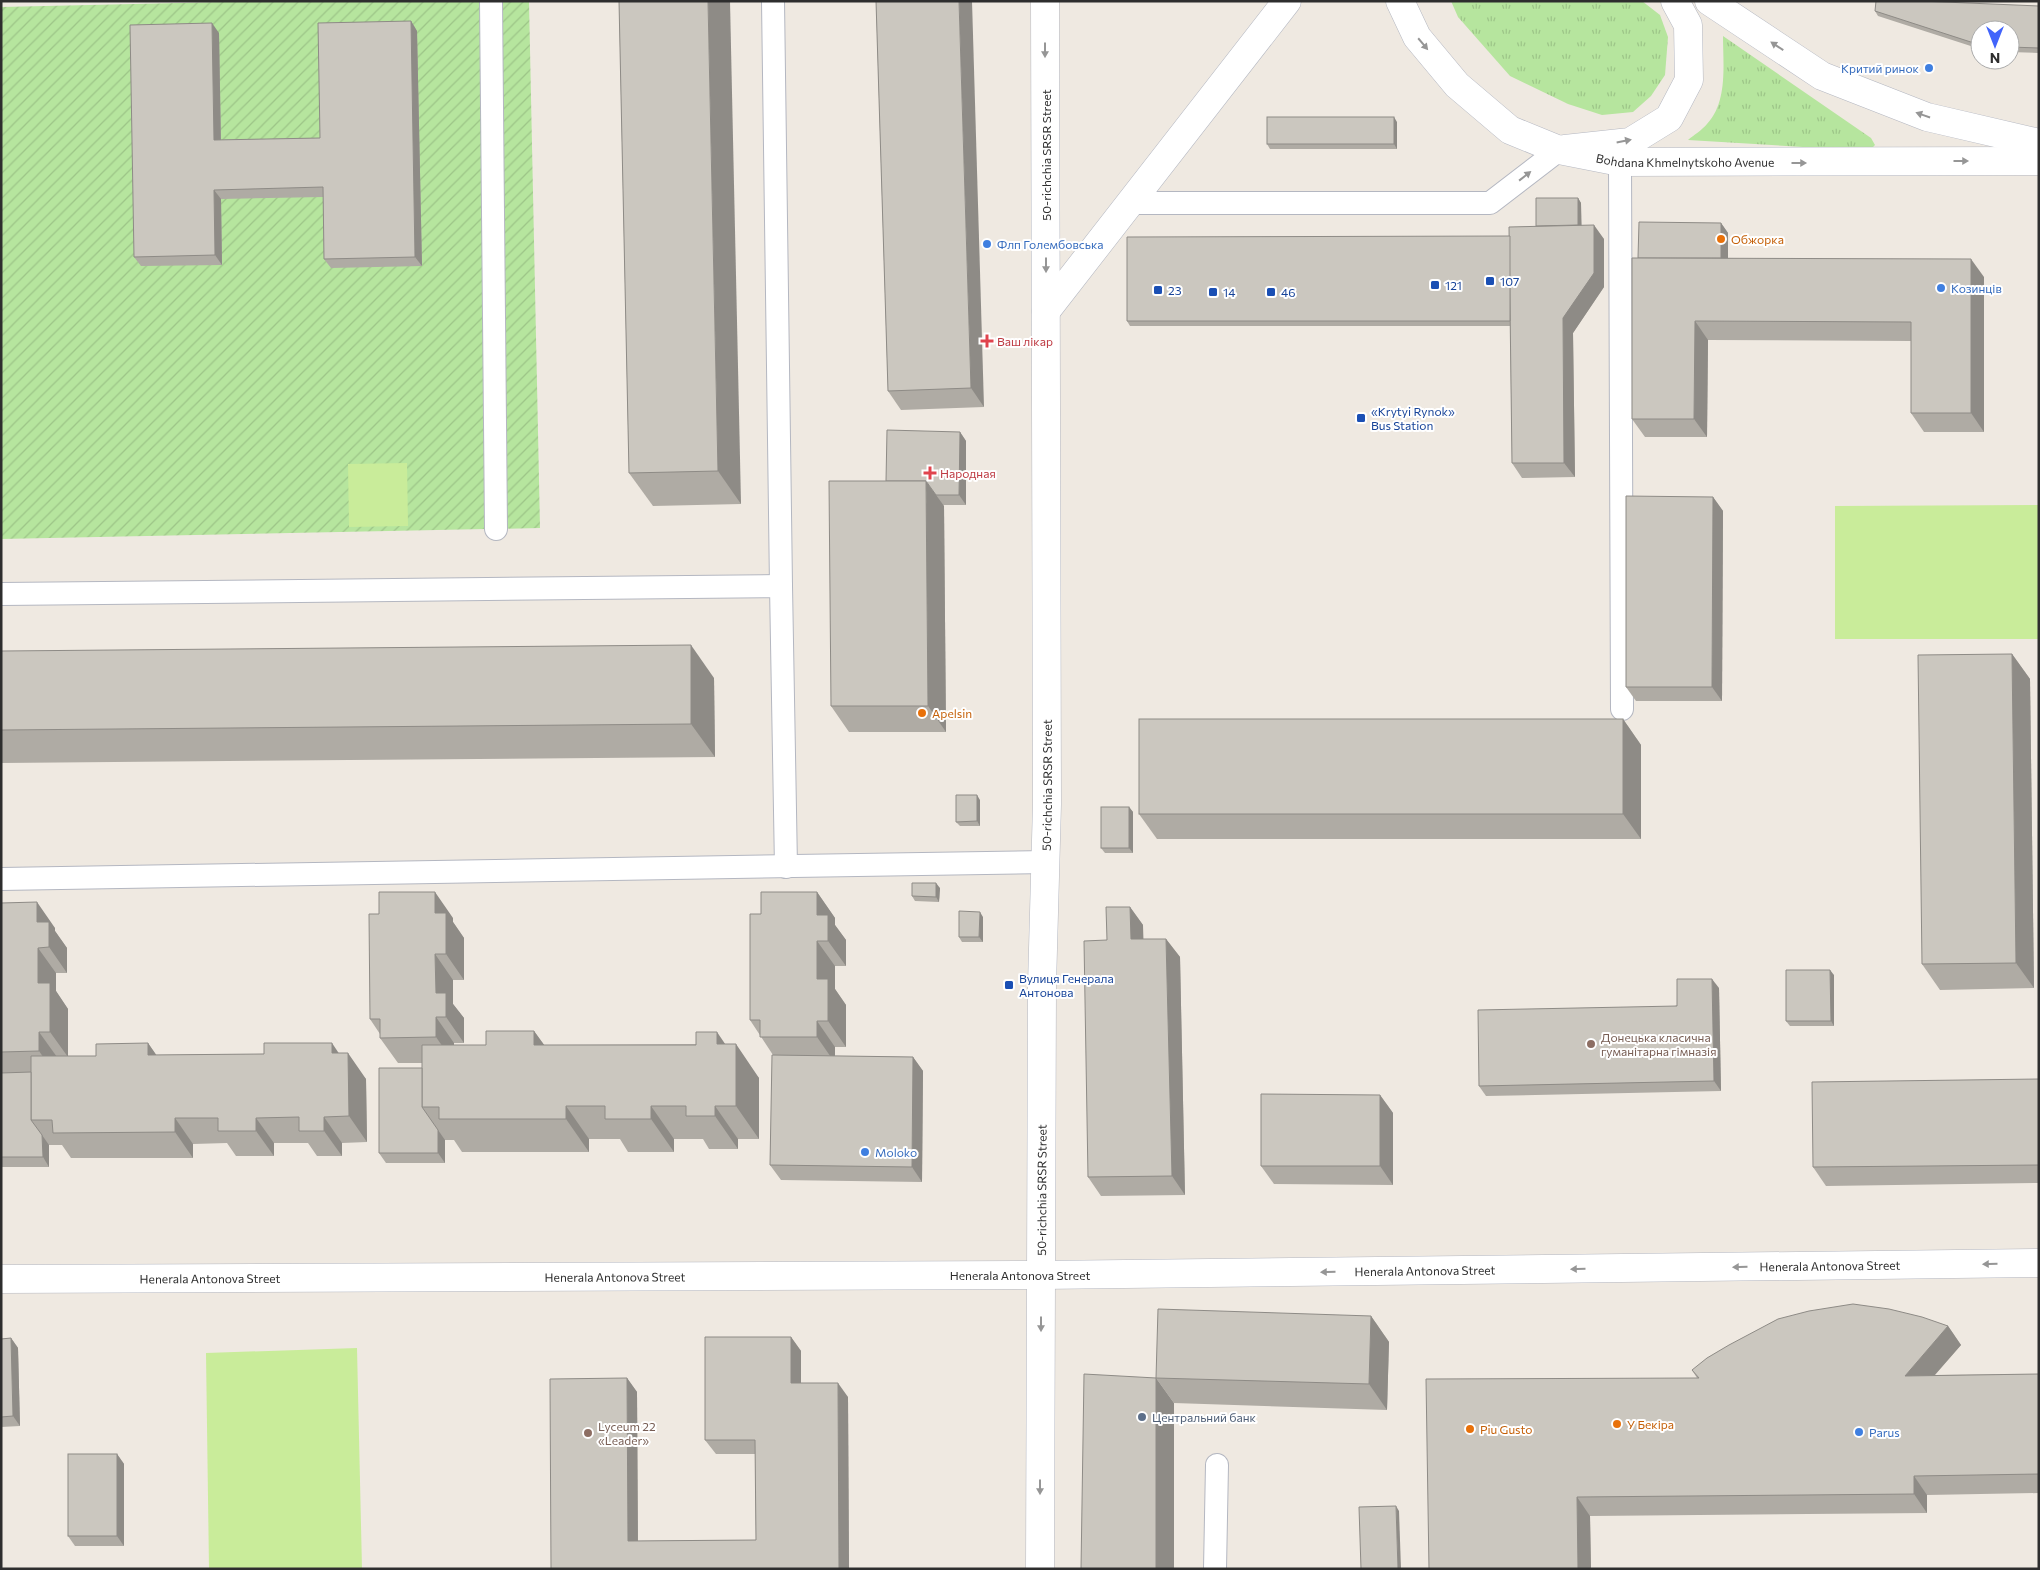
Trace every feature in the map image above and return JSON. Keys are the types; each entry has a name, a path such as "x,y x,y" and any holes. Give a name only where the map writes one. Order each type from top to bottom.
{"street":[{"name":"50-richchia SRSR Street","path":"1040,1569 1042,995 1046,862 1045,1"},
{"path":"1046,311 1287,1"},
{"name":"Bohdana Khmelnytskoho Avenue","path":"1400,1 1416,37 1457,85 1510,130 1559,150 1620,162 2039,161"},
{"path":"1559,150 1630,142 1669,118 1689,80 1688,25 1675,1"},
{"path":"1709,1 1822,76 1927,117 2039,143"},
{"name":"Henerala Antonova Street","path":"1,1279 1041,1275 2039,1263"}],"lane":[{"path":"491,1 496,528"},
{"path":"774,1 786,867"},
{"path":"1131,203 1490,203 1559,150"},
{"path":"1620,162 1622,709"},
{"path":"1,594 781,586"},
{"path":"1,879 1046,862"},
{"path":"1216,1569 1217,1465"}],"green space":[{"path":"267,1 529,1 540,528 1,539 1,7"},
{"path":"1451,1 1642,1 1660,15 1668,37 1665,75 1651,96 1633,112 1602,115 1568,104 1510,76 1458,17"},
{"path":"1723,36 1871,138 1875,145 1869,151 1688,140 1707,124 1714,115 1718,105 1723,82"},
{"path":"407,463 408,526 349,527 348,464"},
{"path":"2039,505 2039,639 1835,639 1835,506"},
{"path":"357,1348 362,1569 209,1569 206,1353"}],"building":[{"path":"619,1 708,1 718,471 629,473"},
{"path":"876,1 959,1 971,388 888,391"},
{"path":"1876,1 2039,6 2039,48 2020,47 2020,20 1970,20 1970,42 1875,11"},
{"path":"411,21 415,257 324,259 323,187 214,190 215,255 134,257 130,25 212,23 214,140 320,138 318,23"},
{"path":"1267,117 1394,117 1394,144 1267,144"},
{"path":"1536,198 1578,198 1578,225 1536,226"},
{"path":"1639,222 1721,223 1721,258 1638,258"},
{"path":"1594,225 1594,273 1563,318 1564,463 1512,463 1509,227"},
{"path":"1510,236 1510,321 1127,321 1127,237"},
{"path":"1632,258 1971,259 1971,413 1911,413 1911,322 1695,321 1694,419 1632,419"},
{"name":"Народная","path":"887,430 960,432 959,495 936,495 926,481 886,481"},
{"path":"829,481 926,481 928,706 831,706"},
{"path":"1626,496 1713,497 1712,687 1626,687"},
{"path":"691,645 691,724 1,730 1,651"},
{"path":"2012,654 2016,963 1922,964 1918,655"},
{"path":"1139,719 1623,719 1623,814 1139,814"},
{"path":"956,795 977,795 977,821 956,822"},
{"path":"1101,807 1129,807 1129,848 1101,848"},
{"path":"912,883 936,883 936,897 912,896"},
{"path":"379,892 435,892 435,913 446,913 446,954 435,954 436,993 446,993 446,1017 436,1017 436,1037 380,1038 380,1019 370,1019 369,914 379,914"},
{"path":"761,892 817,892 817,915 828,915 828,941 817,941 817,979 828,979 828,1021 817,1021 817,1037 760,1037 760,1020 750,1020 750,914 761,914"},
{"path":"37,902 37,922 49,922 49,947 38,948 38,983 50,983 50,1032 39,1032 39,1051 1,1052 1,903"},
{"path":"1106,907 1130,907 1131,939 1166,939 1172,1176 1088,1177 1084,941 1107,940"},
{"path":"959,911 980,912 979,937 959,937"},
{"path":"1786,970 1830,970 1831,1021 1786,1021"},
{"path":"1677,979 1712,979 1714,1081 1479,1086 1478,1010 1677,1006"},
{"path":"486,1031 534,1031 534,1045 696,1045 696,1032 717,1032 717,1044 736,1044 736,1106 715,1106 715,1116 686,1116 686,1106 651,1106 651,1119 605,1119 605,1106 566,1106 566,1119 439,1119 439,1107 422,1107 422,1045 486,1045"},
{"path":"148,1043 148,1055 264,1054 264,1043 332,1043 332,1053 348,1053 349,1116 324,1117 324,1131 299,1131 299,1117 256,1118 256,1131 218,1131 218,1118 175,1118 175,1132 53,1133 52,1120 31,1120 31,1056 96,1056 96,1044"},
{"path":"772,1055 913,1057 912,1167 770,1165"},
{"path":"379,1068 422,1068 422,1107 438,1130 438,1153 379,1153"},
{"path":"31,1072 31,1120 42,1135 43,1157 1,1157 1,1073"},
{"path":"2039,1079 2039,1165 1813,1167 1812,1082"},
{"path":"1261,1094 1380,1095 1380,1166 1261,1166"},
{"path":"1853,1304 1889,1309 1948,1326 1905,1376 2039,1374 2039,1474 1914,1476 1914,1494 1577,1497 1578,1569 1429,1569 1426,1379 1699,1378 1692,1370 1707,1358 1778,1319 1809,1311"},
{"path":"1158,1309 1371,1316 1369,1384 1156,1378"},
{"path":"705,1337 791,1337 791,1383 838,1383 839,1569 551,1569 550,1379 627,1378 628,1541 756,1540 755,1440 705,1440"},
{"path":"11,1338 13,1416 1,1417 1,1339"},
{"path":"1084,1374 1156,1378 1156,1569 1081,1569"},
{"path":"68,1454 117,1454 117,1536 68,1536"},
{"path":"1396,1506 1398,1569 1361,1569 1359,1507"}],"place":[{"name":"Критий ринок","path":"1929,68"},
{"name":"Обжорка","path":"1721,239"},
{"name":"Флп Голембовська","path":"987,244"},
{"name":"107","path":"1490,281"},
{"name":"121","path":"1435,285"},
{"name":"Козинців","path":"1941,288"},
{"name":"23","path":"1158,290"},
{"name":"14","path":"1213,292"},
{"name":"46","path":"1271,292"},
{"name":"Ваш лікар","path":"987,341"},
{"name":"«Krytyi Rynok» Bus Station","path":"1361,418"},
{"name":"Народная","path":"930,473"},
{"name":"Apelsin","path":"922,713"},
{"name":"Вулиця Генерала Антонова","path":"1009,985"},
{"name":"Донецька класична гуманітарна гімназія","path":"1591,1044"},
{"name":"Moloko","path":"865,1152"},
{"name":"Центральний банк","path":"1142,1417"},
{"name":"У Бекіра","path":"1617,1424"},
{"name":"Piu Gusto","path":"1470,1429"},
{"name":"Parus","path":"1859,1432"},
{"name":"Lyceum 22 «Leader»","path":"588,1433"}]}
